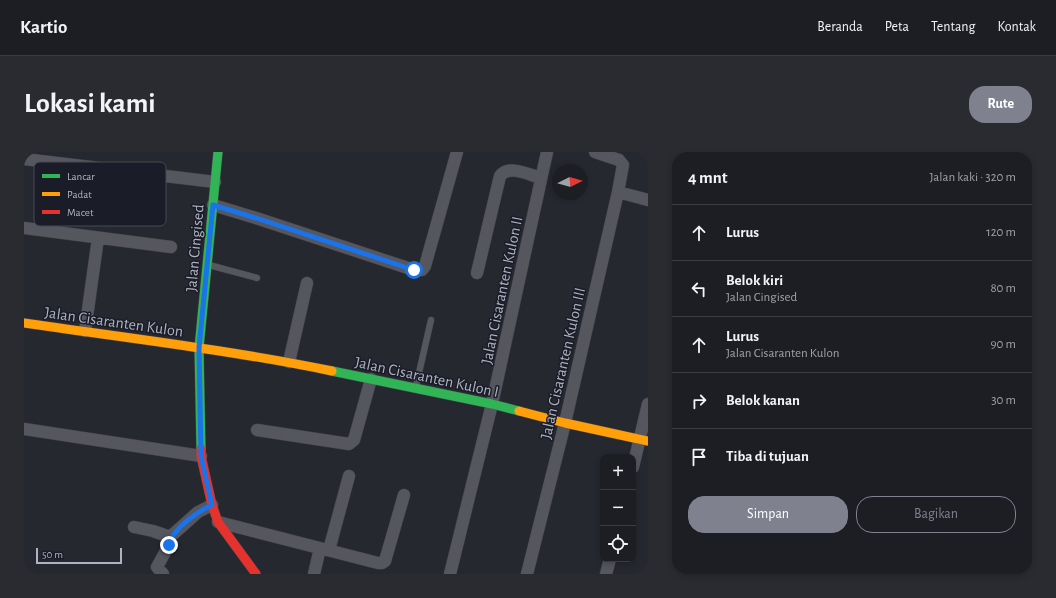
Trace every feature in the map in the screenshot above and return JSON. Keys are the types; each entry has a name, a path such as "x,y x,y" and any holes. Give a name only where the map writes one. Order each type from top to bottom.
{"main road":[{"name":"Jalan Cingised","path":"199,348 218,152"},
{"name":"Jalan Cisaranten Kulon","path":"24,323 199,348 201,456 212,505 218,522 256,574"},
{"name":"Jalan Cisaranten Kulon I","path":"199,348 289,362 416,388 492,404 644,440"}],"street":[{"path":"213,205 414,270 422,270 425,266 457,152"},
{"name":"Jalan Cisaranten Kulon II","path":"450,574 492,404 546,152"},
{"name":"Jalan Cisaranten Kulon III","path":"527,574 565,422 623,165 619,160 595,152"},
{"path":"24,159 49,162"},
{"path":"477,273 500,176 503,172 511,170 541,178"},
{"path":"166,176 215,182"},
{"path":"618,192 648,200"},
{"path":"24,228 171,247"},
{"path":"85,331 98,238"},
{"path":"289,362 307,282"},
{"path":"257,430 349,444 354,440 371,379"},
{"path":"636,460 644,440 648,404"},
{"path":"24,429 201,456"},
{"path":"314,574 324,549 348,476"},
{"path":"218,522 378,564 386,560 404,495"},
{"path":"156,572 169,545 170,537 198,512 212,505"},
{"path":"134,527 153,531 170,537"},
{"path":"606,574 609,562"}],"lane":[{"path":"208,265 257,278"},
{"path":"416,388 431,320"}],"traffic: fast":[{"path":"201,449 199,348 218,152"},
{"path":"332,371 519,411"}],"traffic: slow":[{"path":"24,323 217,351 332,371"},
{"path":"519,411 565,423 648,441"}],"traffic: jam":[{"path":"201,449 201,456 212,505 218,522 256,574"}],"route":[{"path":"169,545 170,537 198,512 212,505 201,456 199,348 213,205 414,270"}]}
